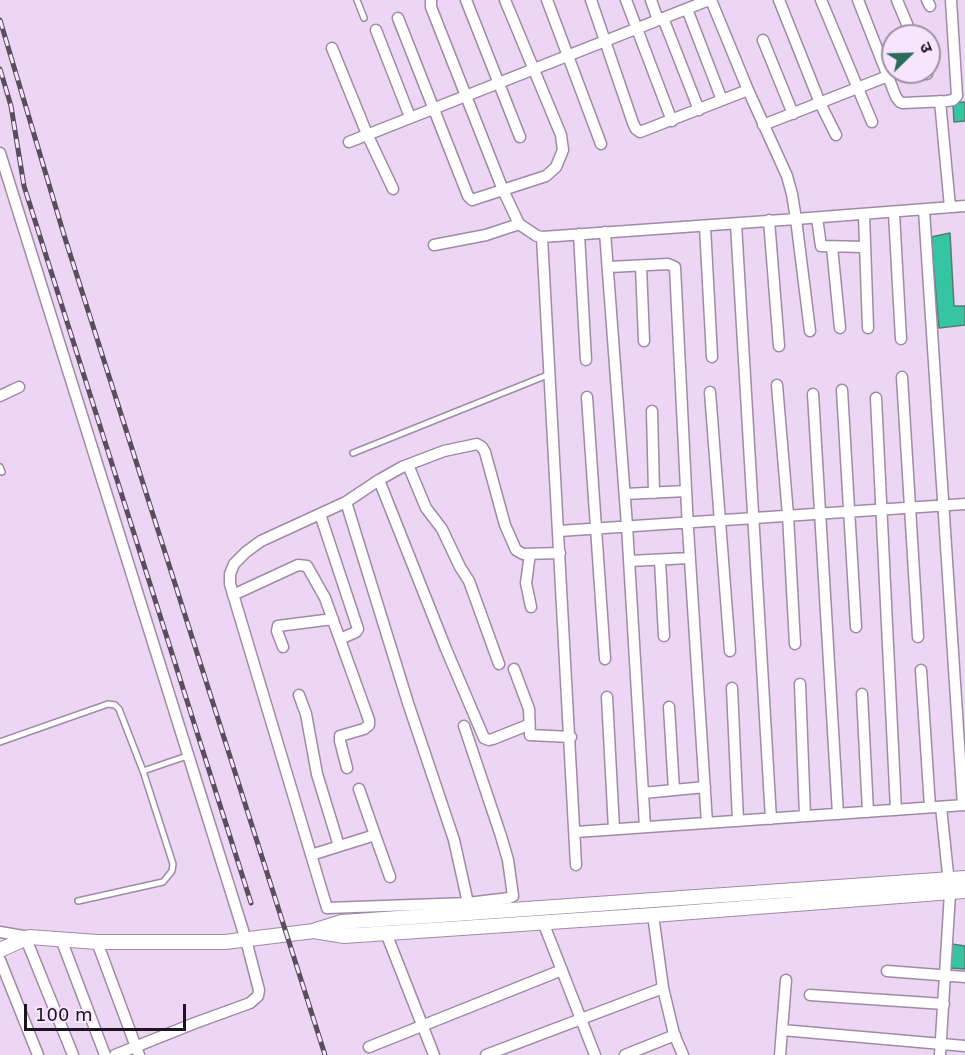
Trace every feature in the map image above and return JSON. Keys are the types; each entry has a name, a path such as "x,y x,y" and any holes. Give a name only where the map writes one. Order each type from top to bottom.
{"street":[{"path":"430,0 430,7 503,189 519,224 537,236 894,213 965,206"},
{"path":"466,0 520,137"},
{"path":"398,18 432,108 468,196 472,200 541,179 551,173 563,150 561,135 505,0"},
{"path":"547,0 601,144"},
{"path":"591,0 636,129 640,132 748,90"},
{"path":"626,0 672,121"},
{"path":"651,0 699,110"},
{"path":"349,142 709,0 787,176 796,219 810,331"},
{"path":"779,0 820,103 836,135"},
{"path":"821,0 872,122"},
{"path":"858,0 881,58"},
{"path":"897,0 907,24"},
{"path":"891,84 900,102 953,100 957,96 961,89 951,0"},
{"path":"687,9 722,100"},
{"path":"376,30 410,117"},
{"path":"763,40 793,114"},
{"path":"332,48 367,134 393,189"},
{"path":"763,125 881,79"},
{"path":"940,101 950,207"},
{"path":"0,153 258,981 258,996 250,1003 138,1051 115,1055"},
{"path":"576,832 964,805 924,210"},
{"path":"894,213 901,339"},
{"path":"864,214 868,328"},
{"path":"817,218 822,247 865,247"},
{"path":"769,220 779,346"},
{"path":"434,245 486,235 519,224"},
{"path":"736,224 771,819"},
{"path":"705,226 712,357"},
{"path":"605,232 625,494 645,827"},
{"path":"579,234 586,360"},
{"path":"542,237 571,737 576,865"},
{"path":"832,247 840,328"},
{"path":"609,267 668,264 675,267 686,490 707,823"},
{"path":"641,266 644,341"},
{"path":"902,377 918,637"},
{"path":"777,385 788,515 795,644"},
{"path":"0,396 19,387"},
{"path":"842,390 856,627"},
{"path":"710,392 718,520 730,651"},
{"path":"813,394 838,814"},
{"path":"587,397 605,659"},
{"path":"876,398 896,810"},
{"path":"652,411 654,493"},
{"path":"464,726 501,836 513,893 509,898 468,903 327,908 230,584 230,574 234,564 246,552 276,533 346,502 379,480 408,465 444,451 477,444 485,452 505,525 519,553 560,553"},
{"path":"408,465 426,508 442,529 469,581 499,664"},
{"path":"379,480 484,738 493,739 528,725"},
{"path":"625,494 686,490"},
{"path":"346,502 408,703 454,840 468,903"},
{"path":"559,531 965,504"},
{"path":"320,514 358,629 340,639"},
{"path":"530,554 526,583 531,607"},
{"path":"629,561 690,558"},
{"path":"660,560 664,636"},
{"path":"233,595 303,564 307,566 325,598 369,725 364,729 340,736 347,768"},
{"path":"283,647 277,631 278,626 333,619"},
{"path":"514,669 528,709 530,735 571,737"},
{"path":"921,670 935,807 949,886 940,1055"},
{"path":"800,684 806,816"},
{"path":"732,688 738,821"},
{"path":"862,694 868,812"},
{"path":"299,695 306,714 317,774 339,846"},
{"path":"607,697 614,829"},
{"path":"669,707 674,790"},
{"path":"643,793 705,787"},
{"path":"359,789 390,877"},
{"path":"311,855 375,835"},
{"path":"314,931 344,936 653,915 949,886 965,878"},
{"path":"0,932 27,938 97,942 246,940 314,931 342,922 949,886 965,891"},
{"path":"653,915 663,988 675,1035 683,1055"},
{"path":"543,922 595,1055"},
{"path":"386,933 434,1055"},
{"path":"0,950 27,938"},
{"path":"27,938 73,1055"},
{"path":"61,939 105,1055"},
{"path":"97,942 138,1051"},
{"path":"0,960 38,1055"},
{"path":"369,1047 562,970"},
{"path":"887,971 965,977"},
{"path":"780,1055 786,980"},
{"path":"486,1055 663,988"},
{"path":"810,995 944,1004"},
{"path":"782,1030 965,1046"},
{"path":"626,1055 675,1035"}],"lane":[{"path":"357,0 364,18"},
{"path":"353,453 550,374"},
{"path":"0,742 100,706 115,705 119,709 143,771 173,864 172,871 163,882 78,901"},
{"path":"143,771 187,756"}],"building":[{"path":"965,102 965,121 954,122 953,103"},
{"path":"950,233 954,306 965,306 965,325 939,328 931,237"},
{"path":"952,944 965,946 965,969 950,968"}],"railway":[{"path":"0,20 64,235 325,1055"},
{"path":"0,69 11,106 24,186 251,903"}]}
